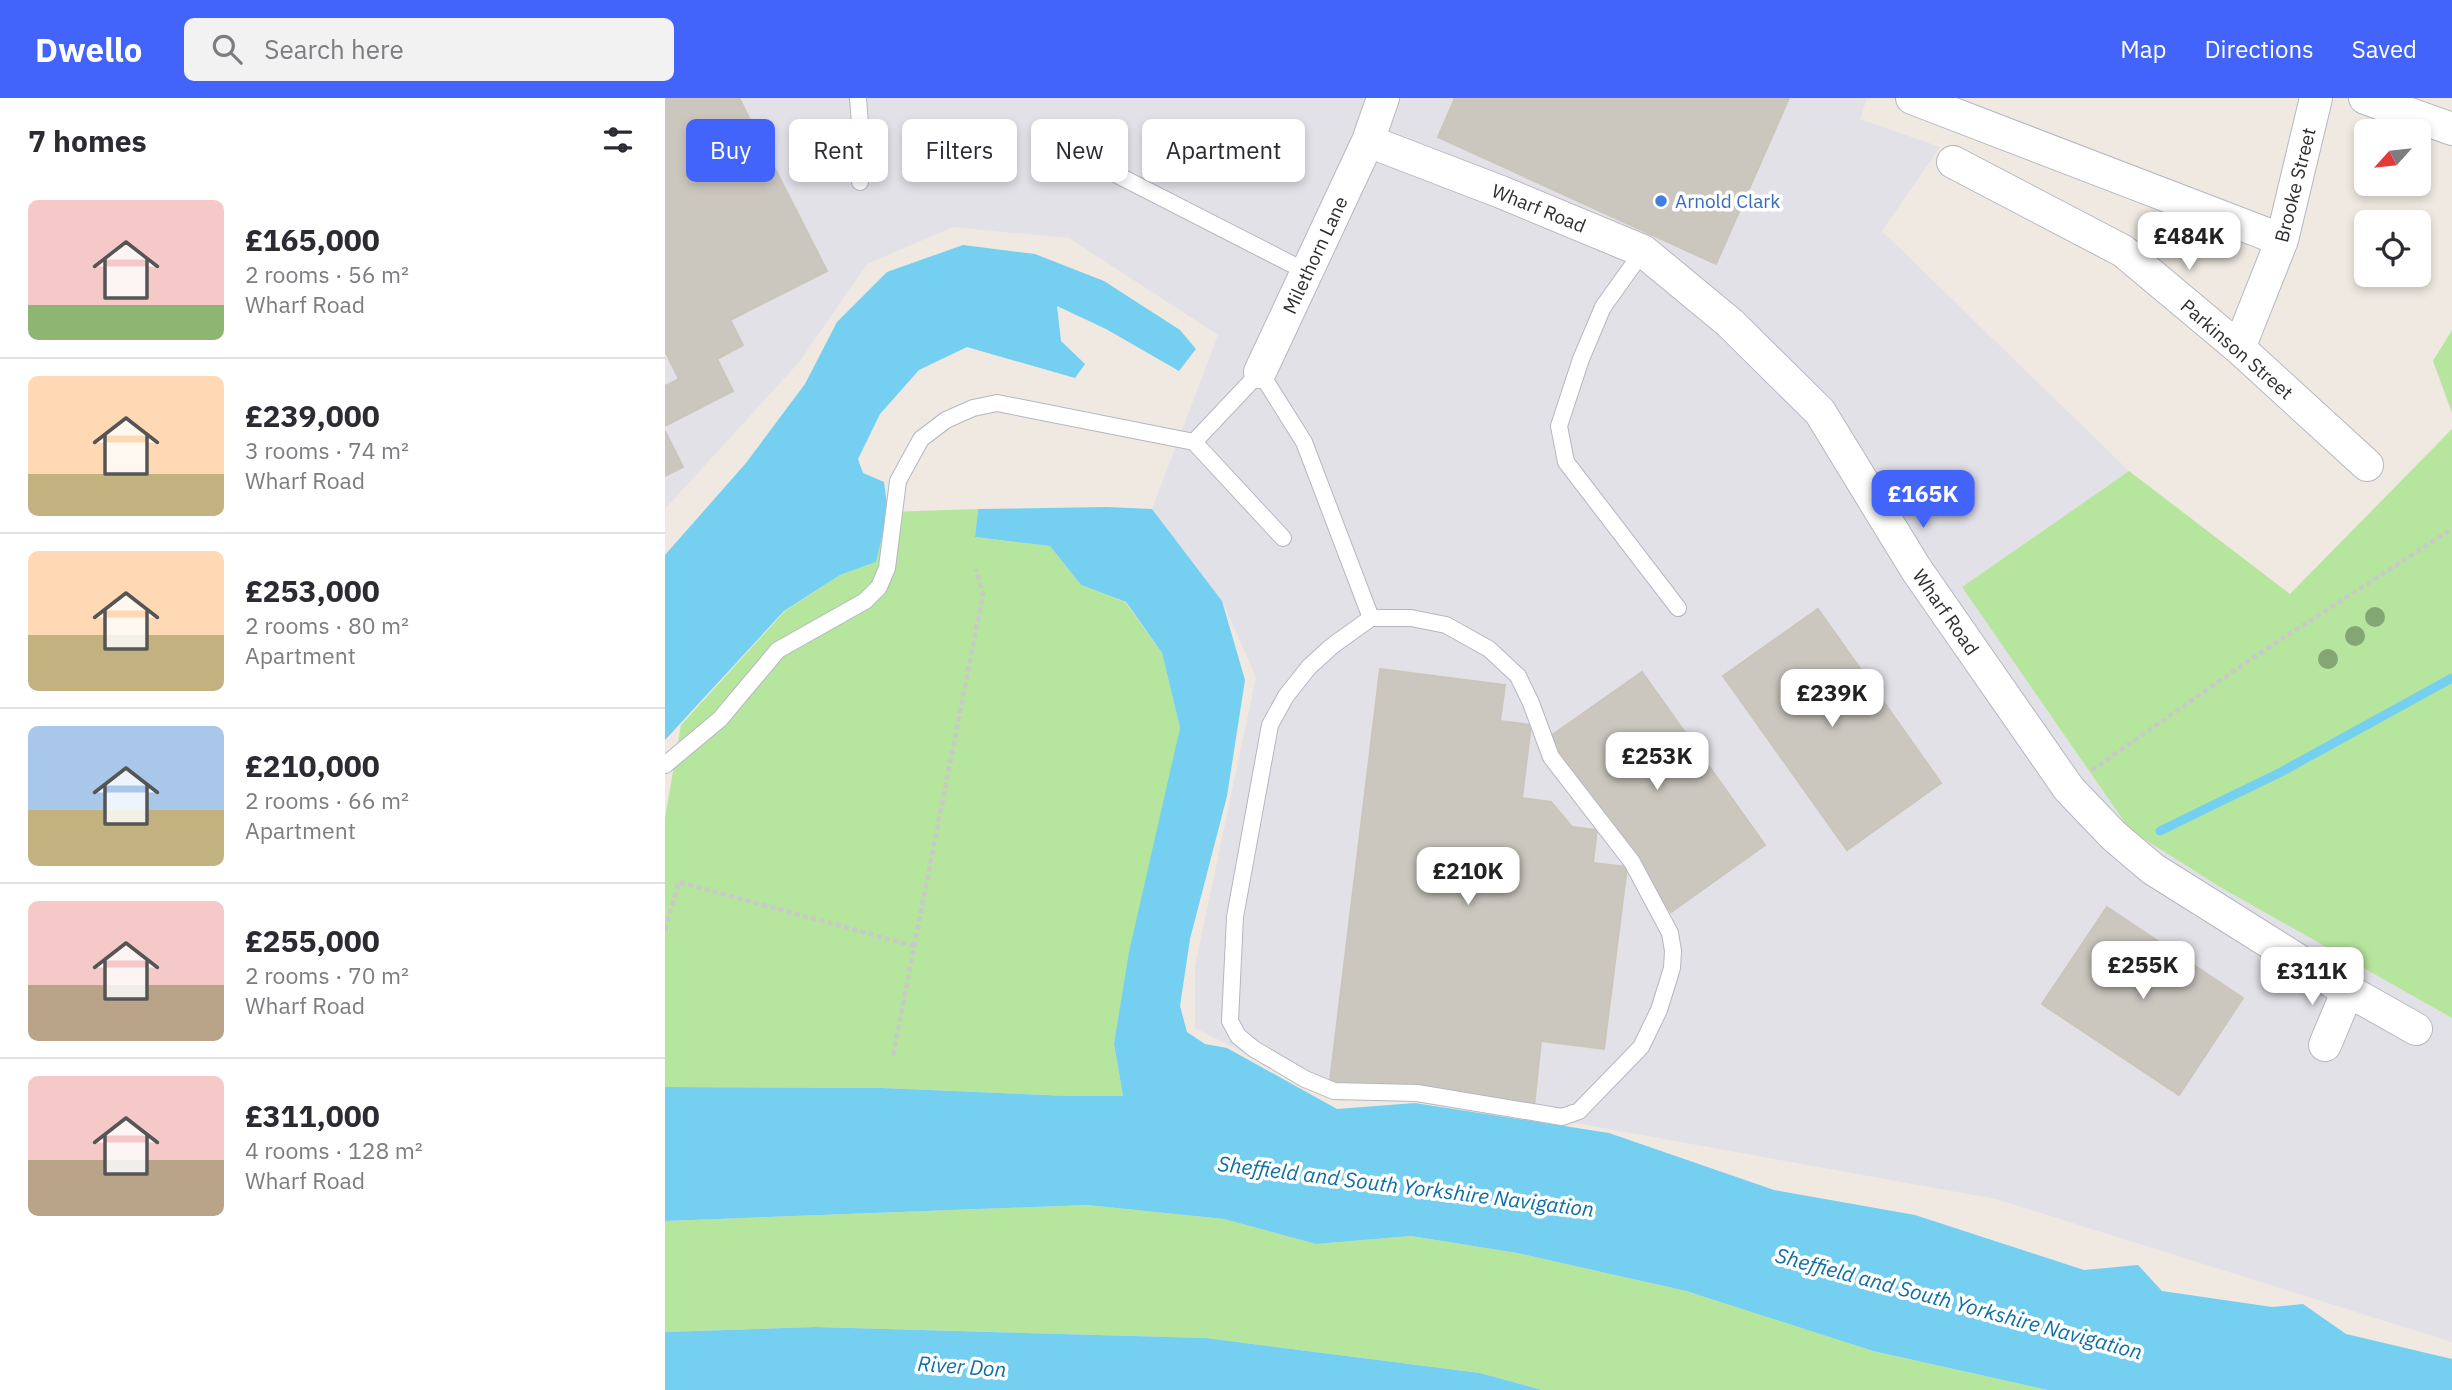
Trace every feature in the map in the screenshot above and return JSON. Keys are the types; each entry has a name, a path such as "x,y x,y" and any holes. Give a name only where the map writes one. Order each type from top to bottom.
{"street":[{"name":"Milethorn Lane","path":"1260,372 1368,141 1383,98"},
{"path":"1912,98 2282,240"},
{"name":"Brooke Street","path":"2239,348 2282,240 2316,98"},
{"path":"2365,98 2452,129"},
{"name":"Wharf Road","path":"1368,141 1643,251 1730,323 1820,412 1916,569 2069,789 2114,836 2153,869 2416,1029"},
{"name":"Parkinson Street","path":"1953,162 2123,251 2239,348 2367,465"},
{"path":"2325,1045 2348,990"}],"lane":[{"path":"859,98 860,119"},
{"path":"1128,180 1307,272"},
{"path":"1643,251 1603,307 1581,359 1559,426 1566,461 1678,608"},
{"path":"1193,442 1260,372 1304,442 1371,618"},
{"path":"665,765 720,719 778,650 865,601 879,587 887,568 898,481 921,439 946,420 974,408 997,403 1193,442 1283,538"},
{"path":"1371,618 1411,618 1446,625 1489,649 1518,676 1552,757 1632,862 1665,921 1671,942 1672,968 1659,1010 1641,1047 1579,1111 1562,1117 1417,1093 1334,1091 1305,1079 1254,1048 1238,1036 1230,1021 1235,917 1270,725 1286,696 1309,667 1332,646 1371,618"}],"path":[{"path":"2069,789 2115,752 2239,666 2452,529"},
{"path":"893,1055 983,594 976,569"},
{"path":"665,930 679,882 914,946"}],"shaded area":[{"path":"665,98 1867,98 1860,119 1940,147 1882,231 2129,471 1962,587 2130,830 2220,887 2452,1018 2452,1342 1996,1199 1420,1095 1340,1101 1195,1028 1195,966 1256,677 1222,601 1152,509 1218,335 1069,238 953,227 867,264 800,361 665,509"}],"green space":[{"path":"2452,330 2452,413 2433,361"},
{"path":"2452,429 2452,1018 2220,887 2130,830 1962,587 2129,471 2290,594"},
{"path":"978,509 975,537 1050,546 1081,585 1125,602 1162,653 1180,728 1114,1044 1123,1096 883,1088 665,1087 665,818 681,725 785,611 840,575 876,562 888,512"},
{"path":"1087,1205 1224,1219 1316,1244 1411,1236 1517,1253 1686,1291 1873,1351 2048,1390 1542,1390 1480,1373 1206,1338 815,1327 665,1332 665,1221"}],"water":[{"path":"963,245 1035,254 1104,281 1180,330 1196,349 1179,371 1106,329 1057,306 1061,341 1085,364 1075,378 967,347 919,370 880,414 858,459 863,473 884,482 888,512 876,562 840,575 784,611 665,740 665,555 746,463 805,384 837,322 887,272"},
{"name":"Sheffield and South Yorkshire Navigation","path":"978,509 1152,509 1222,601 1245,680 1227,796 1190,939 1180,1006 1187,1032 1205,1044 1227,1048 1337,1109 1415,1103 1609,1133 1774,1190 1915,1215 2084,1270 2138,1265 2162,1291 2272,1307 2303,1304 2346,1334 2452,1359 2452,1390 2048,1390 1873,1351 1686,1291 1517,1253 1411,1236 1316,1244 1224,1219 1087,1205 665,1221 665,1087 883,1088 1123,1096 1114,1044 1129,952 1180,728 1162,653 1126,602 1081,585 1050,546 975,537"},
{"name":"River Don","path":"815,1327 1206,1338 1480,1373 1542,1390 665,1390 665,1332"}],"building":[{"path":"665,98 739,98 750,119 686,119 686,182 775,182 775,169 827,271 730,320 743,345 717,359 733,391 665,426 665,386 679,379 665,351"},
{"name":"Arnold Clark","path":"1455,98 1789,98 1716,264 1438,137"},
{"path":"665,431 683,467 665,476"},
{"path":"1818,609 1941,783 1847,850 1723,676"},
{"path":"1380,669 1505,685 1500,721 1531,725 1522,798 1551,802 1572,827 1597,830 1593,863 1627,867 1604,1049 1541,1041 1534,1107 1330,1081"},
{"path":"1642,672 1765,845 1671,912 1548,738"},
{"path":"2107,907 2243,998 2179,1095 2042,1004"}],"waterway":[{"path":"2160,831 2281,772 2452,678"}],"place":[{"name":"Arnold Clark","path":"1661,201"}]}
